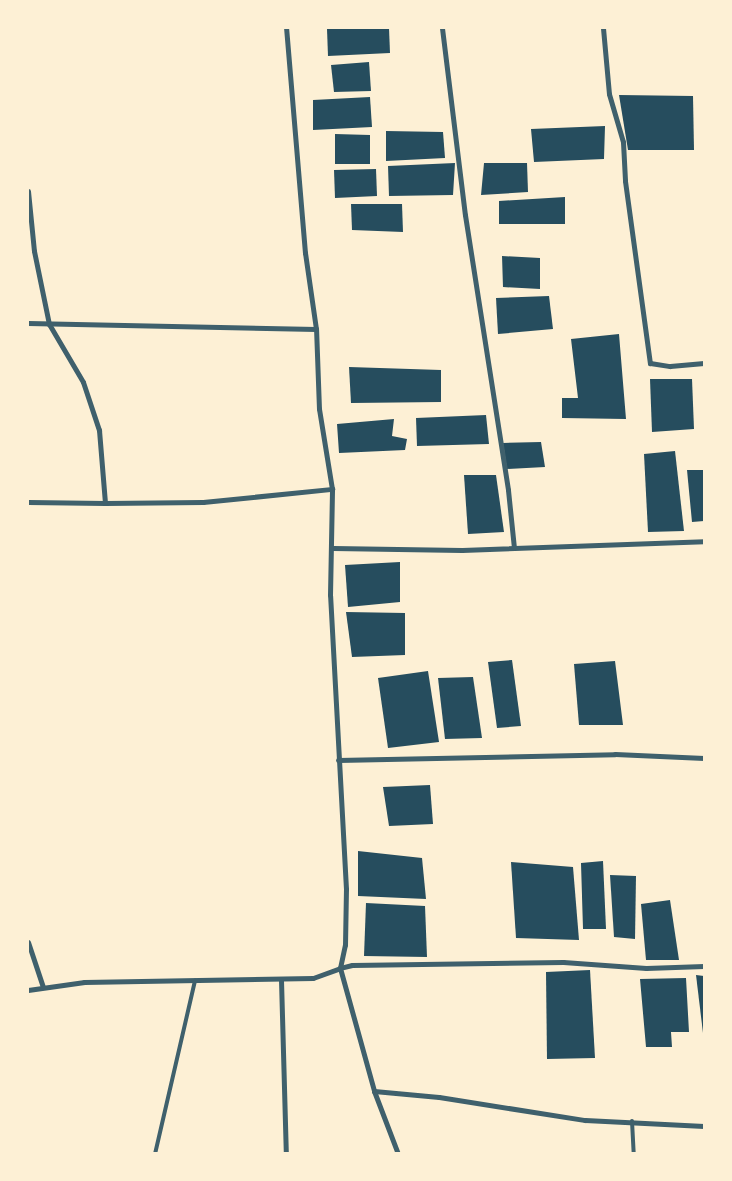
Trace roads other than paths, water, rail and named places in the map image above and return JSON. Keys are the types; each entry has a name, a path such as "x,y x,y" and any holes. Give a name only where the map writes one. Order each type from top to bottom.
{"street":[{"path":"286,28 305,253 316,329 318,408 332,489 333,548 330,595 346,889 346,944 340,968 374,1091 398,1154"},
{"path":"442,28 465,215 508,490 514,548"},
{"path":"603,28 609,94 623,142 625,181 650,363 670,366 704,363"},
{"path":"28,191 34,251 49,324 83,382 99,430 105,503"},
{"path":"28,323 316,329"},
{"path":"28,502 204,502 332,489"},
{"path":"333,548 514,548 704,541"},
{"path":"338,760 615,754 704,758"},
{"path":"28,942 43,987"},
{"path":"28,990 84,982 313,978 352,965 564,962 646,968 704,966"},
{"path":"280,980 286,1154"},
{"path":"374,1091 439,1097 585,1120 704,1126"}],"lane":[{"path":"155,1154 195,981"},
{"path":"632,1121 634,1154"}]}
